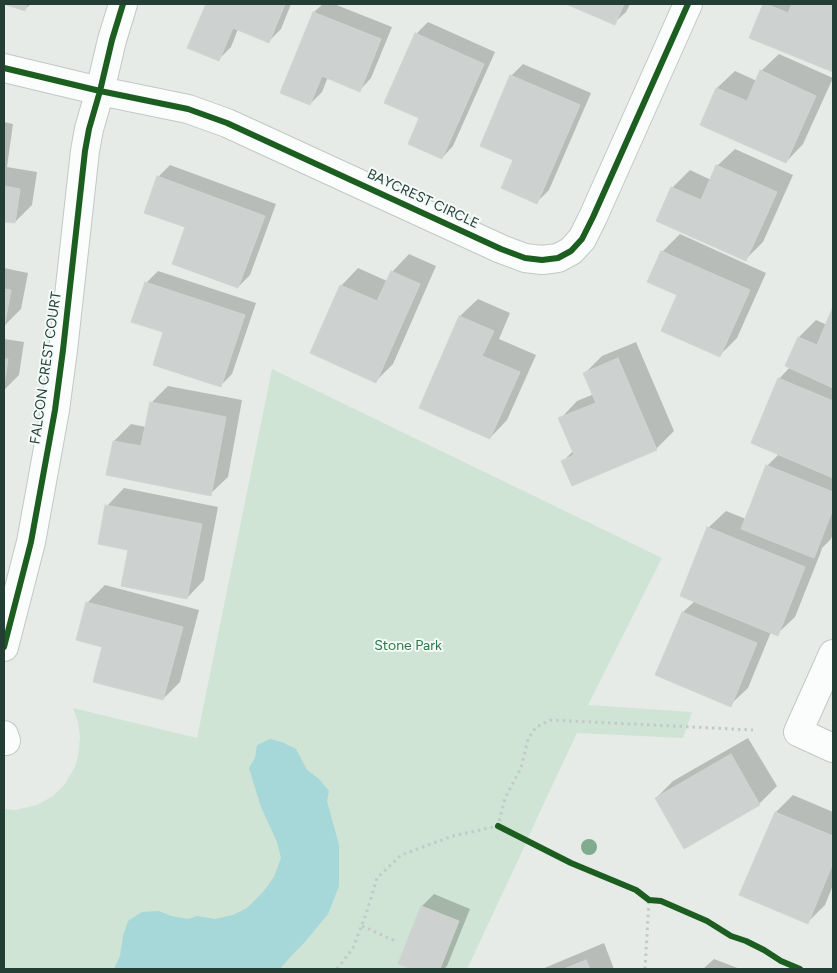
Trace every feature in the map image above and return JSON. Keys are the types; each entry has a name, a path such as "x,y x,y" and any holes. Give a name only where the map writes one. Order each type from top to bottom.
{"street":[{"name":"FALCON CREST COURT","path":"4,647 31,542 55,410 89,129 123,4"},
{"name":"BAYCREST CIRCLE","path":"4,68 100,91 188,109 227,123 501,249 525,258 542,260 558,258 571,251 582,239 688,4"},
{"path":"833,654 798,732 833,748"}],"path":[{"path":"336,969 353,948 377,878 401,855 452,836 498,826 505,798 520,768 528,739 536,727 551,720 753,730"},
{"path":"645,969 649,900"},
{"path":"362,926 395,941"}],"green space":[{"name":"Stone Park","path":"272,369 662,558 588,705 692,712 683,738 577,733 467,969 4,969 4,809 15,810 37,805 53,796 65,784 75,767 80,737 78,722 73,708 197,738"}],"water":[{"path":"270,739 282,742 296,749 307,770 319,779 329,791 327,801 339,845 339,886 328,914 280,969 114,969 120,956 123,936 128,921 142,912 159,911 171,916 188,919 197,916 215,919 233,915 247,908 263,892 274,877 281,858 277,842 261,807 249,768 255,758 257,745"}],"building":[{"path":"4,4 27,4 25,11"},
{"path":"206,4 285,4 269,43 233,28 219,61 187,48"},
{"path":"566,4 624,4 615,25"},
{"path":"763,4 788,13 792,4 833,4 833,72 749,38"},
{"path":"313,12 381,39 360,92 322,76 310,105 280,93"},
{"path":"415,33 484,64 442,159 408,144 419,118 384,103"},
{"path":"760,70 816,96 786,163 700,125 716,88 747,101"},
{"path":"510,75 580,105 537,204 501,188 513,160 480,146"},
{"path":"716,165 777,192 746,261 656,221 671,187 701,200"},
{"path":"157,176 265,216 238,288 172,264 185,227 144,213"},
{"path":"4,186 20,189 15,223 4,222"},
{"path":"661,251 750,290 720,357 661,331 677,295 647,282"},
{"path":"391,271 420,284 376,383 310,353 340,285 377,301"},
{"path":"145,282 245,315 221,387 153,365 163,332 131,322"},
{"path":"4,289 11,290 4,328"},
{"path":"832,309 833,388 785,366 798,337 817,345"},
{"path":"459,316 494,331 482,356 520,372 490,439 419,408"},
{"path":"618,358 657,450 572,486 561,461 574,455 558,418 596,403 583,373"},
{"path":"4,359 8,359 4,386"},
{"path":"778,378 833,401 833,478 751,443"},
{"path":"150,402 226,417 211,496 106,475 113,441 141,446"},
{"path":"766,465 833,492 833,509 814,558 741,529"},
{"path":"105,505 202,524 187,599 121,586 128,550 98,544"},
{"path":"707,527 805,567 778,636 680,596"},
{"path":"86,602 183,627 163,700 93,682 102,647 76,640"},
{"path":"682,612 757,643 731,707 655,675"},
{"path":"731,754 760,805 684,849 655,798"},
{"path":"775,812 833,836 833,863 808,924 739,895"},
{"path":"421,906 459,921 440,969 412,969 398,964"},
{"path":"586,960 590,969 564,969"}],"cycle path":[{"path":"4,647 31,542 55,410 89,129 123,4"},
{"path":"4,68 100,91 188,109 227,123 501,249 525,258 542,260 558,258 571,251 582,239 688,4"},
{"path":"498,826 571,863 636,890 649,900 661,901 707,921 731,936 746,941 781,961 800,969"}]}
